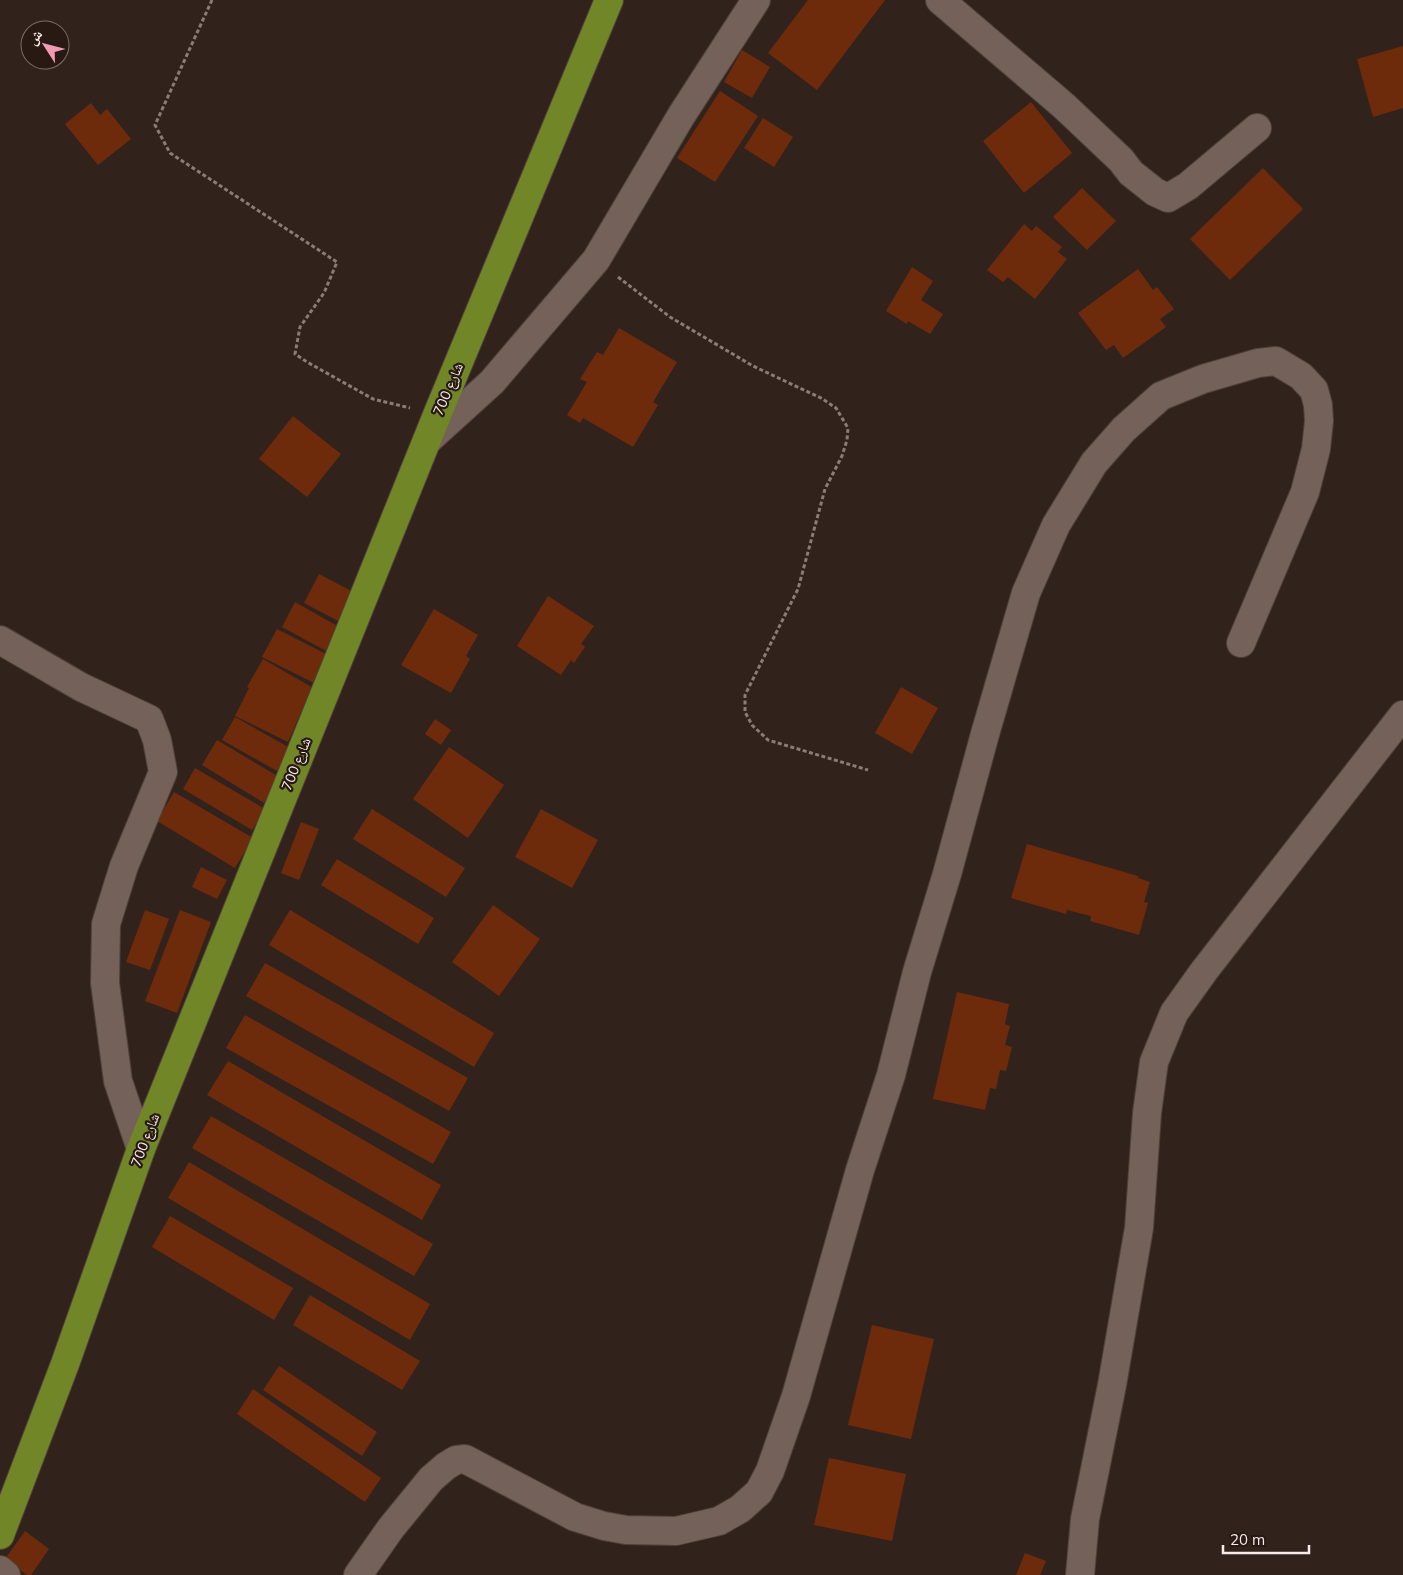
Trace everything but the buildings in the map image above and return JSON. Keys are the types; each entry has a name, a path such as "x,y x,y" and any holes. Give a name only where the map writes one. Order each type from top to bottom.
{"main road":[{"name":"شارع 700","path":"0,1535 69,1355 141,1149 437,415 609,0"}],"street":[{"path":"427,441 492,382 596,260 681,116 756,0"},
{"path":"940,0 1064,106 1121,160 1131,173 1155,192 1168,198 1188,186 1257,128"},
{"path":"358,1575 391,1528 431,1479 456,1460 466,1459 575,1517 604,1526 626,1530 676,1531 719,1521 740,1508 759,1492 770,1470 796,1396 860,1170 891,1075 917,972 947,874 1026,593 1056,525 1094,464 1124,429 1161,396 1203,379 1258,363 1276,361 1301,376 1314,390 1318,405 1319,421 1316,449 1305,492 1241,642"},
{"path":"0,640 81,687 150,719 157,740 163,772 124,866 106,924 105,983 118,1081 141,1149"},
{"path":"1080,1575 1085,1519 1112,1386 1139,1228 1147,1113 1154,1062 1174,1013 1204,971 1403,715"},
{"path":"0,1570 6,1575"}],"path":[{"path":"212,0 155,125 170,153 337,262 324,293 300,327 295,354 373,399 437,415"},
{"path":"596,260 670,317 753,366 821,398 836,408 848,428 844,448 825,489 798,589 745,696 745,712 752,725 768,740 868,770"}]}
